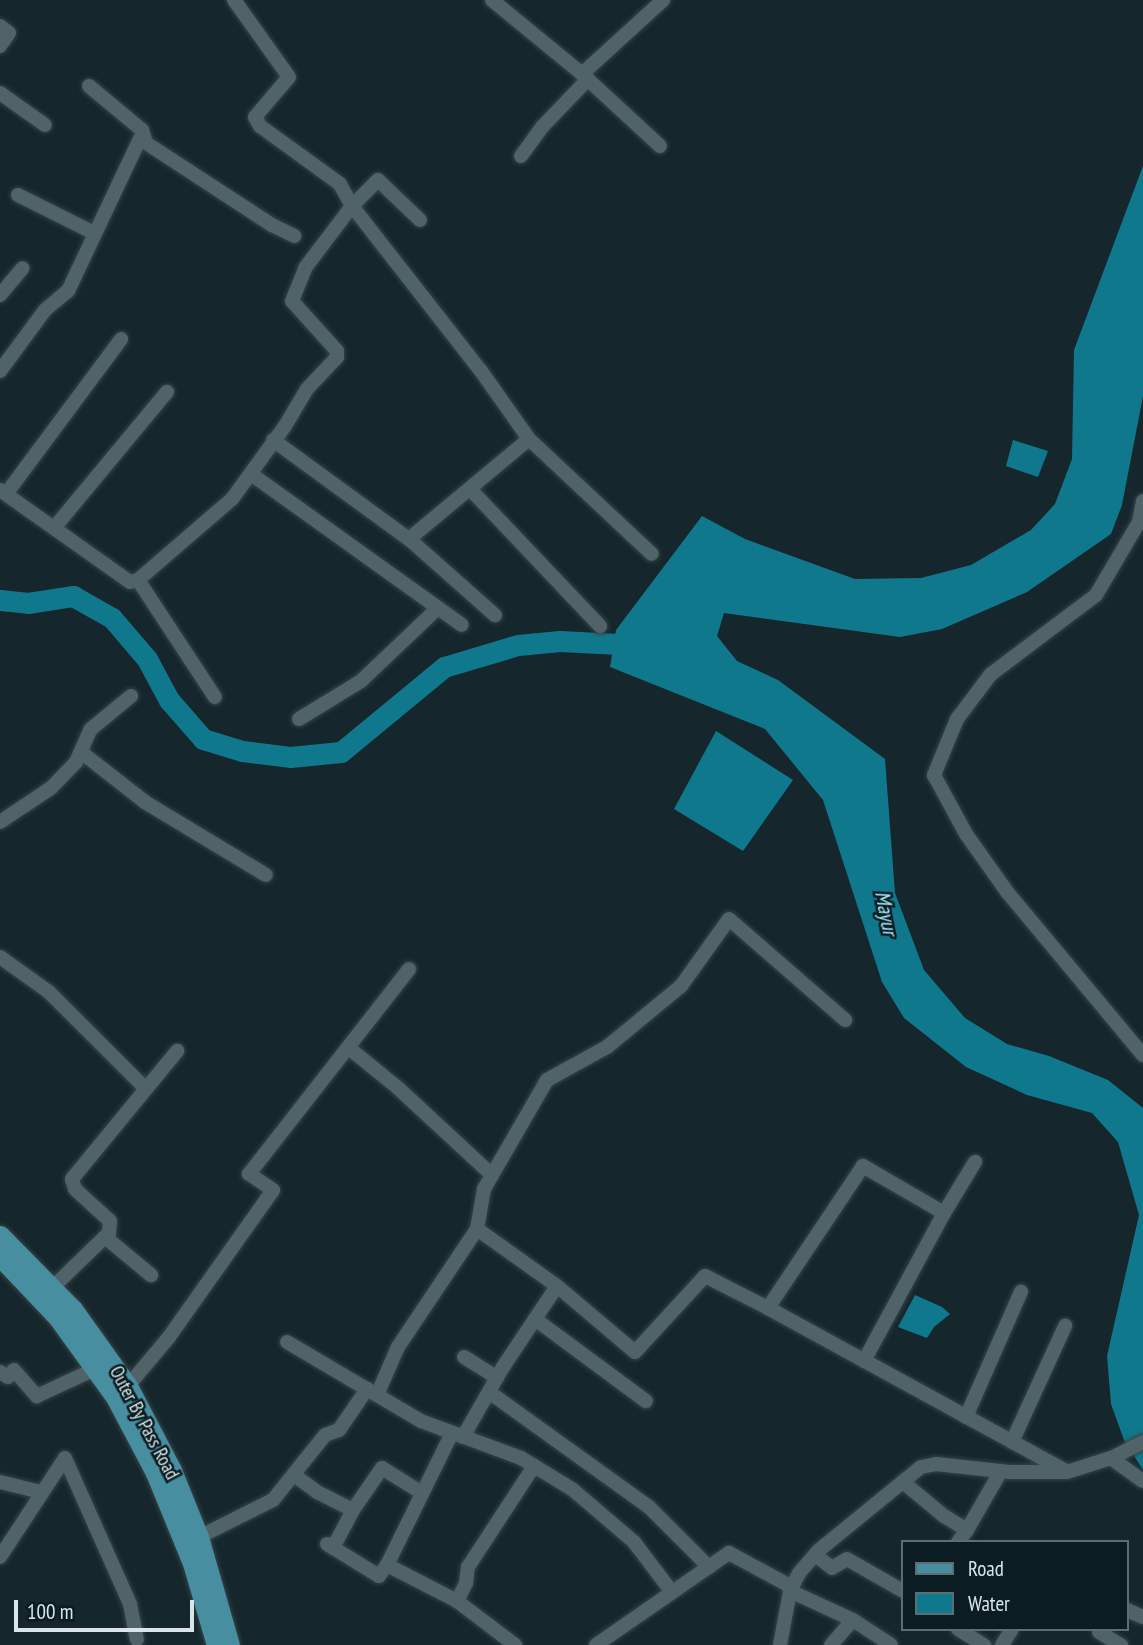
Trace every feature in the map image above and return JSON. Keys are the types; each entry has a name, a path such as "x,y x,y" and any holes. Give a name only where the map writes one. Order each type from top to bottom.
{"main road":[{"name":"Outer By Pass Road","path":"0,1234 73,1310 128,1386 172,1470 199,1537 230,1645"},
{"name":"Outer By Pass Road","path":"0,1257 57,1317 97,1368 155,1473 192,1563 216,1645"}],"street":[{"path":"234,0 289,78 254,117 260,126 340,184 352,206 530,439 652,554"},
{"path":"492,0 585,76 660,146"},
{"path":"521,156 585,76 663,0"},
{"path":"0,26 9,33 0,46"},
{"path":"89,86 142,130 145,139 272,225 295,236"},
{"path":"0,93 45,125"},
{"path":"0,370 45,310 68,291 140,139 145,139"},
{"path":"121,339 3,492 130,582 138,580 232,499 307,389 337,357 337,351 292,301 305,268 352,206 378,180 419,220"},
{"path":"18,195 94,233"},
{"path":"0,295 23,268"},
{"path":"54,528 167,392"},
{"path":"409,539 530,439"},
{"path":"273,440 409,539 495,615"},
{"path":"251,474 462,625"},
{"path":"470,489 600,626"},
{"path":"1143,501 1139,522 1096,595 991,674 957,719 934,775 966,834 1008,893 1143,1055"},
{"path":"138,580 215,697"},
{"path":"299,719 360,681 438,608"},
{"path":"0,822 51,788 76,762 91,729 131,696"},
{"path":"81,752 145,802 266,875"},
{"path":"199,1537 273,1500 325,1435 339,1430 372,1392 398,1347 477,1229 484,1189 547,1080 607,1047 681,986 729,919 845,1020"},
{"path":"0,957 49,992 146,1088"},
{"path":"128,1386 169,1337 273,1189 249,1174 409,969"},
{"path":"349,1048 398,1088 492,1175"},
{"path":"52,1288 109,1233 110,1221 75,1189 72,1179 177,1051"},
{"path":"864,1361 944,1213 975,1162"},
{"path":"768,1308 863,1166 944,1213"},
{"path":"477,1229 557,1286 635,1352 705,1276 1066,1472"},
{"path":"105,1237 151,1275"},
{"path":"422,1493 382,1468 330,1545 379,1576 422,1493 557,1286"},
{"path":"966,1417 1021,1292"},
{"path":"535,1320 646,1401"},
{"path":"1012,1442 1065,1326"},
{"path":"287,1342 421,1421 534,1466 572,1489 634,1542 672,1592"},
{"path":"464,1357 497,1378"},
{"path":"0,1372 8,1377 14,1370 37,1396 97,1368"},
{"path":"489,1392 649,1507 709,1567"},
{"path":"780,1645 791,1589 799,1573 815,1555 921,1467 936,1464 1001,1471 1066,1472 1117,1455 1143,1442"},
{"path":"1117,1455 1143,1481"},
{"path":"0,1557 65,1458 130,1604 137,1639"},
{"path":"457,1601 466,1583 468,1567 534,1466"},
{"path":"903,1482 944,1516 963,1536 1001,1471"},
{"path":"294,1475 353,1510"},
{"path":"0,1482 41,1492"},
{"path":"596,1645 730,1553 791,1589 853,1620 891,1645"},
{"path":"815,1555 832,1568 847,1559 902,1590"},
{"path":"387,1565 457,1601 515,1645"},
{"path":"831,1645 853,1620"},
{"path":"961,1631 984,1645"},
{"path":"1099,1631 1121,1645"}],"water":[{"name":"Mayur","path":"1143,166 1143,396 1122,505 1111,534 1027,592 942,629 900,637 724,613 717,636 737,661 778,680 885,759 895,893 924,970 965,1018 1007,1044 1049,1056 1108,1080 1143,1108 1143,1470 1124,1440 1111,1404 1107,1356 1139,1215 1118,1142 1092,1113 1027,1095 966,1067 904,1018 882,982 823,800 765,729 610,667 616,630 702,516 745,539 855,579 921,578 971,565 1031,530 1055,504 1072,459 1074,350"},
{"path":"1013,440 1048,451 1038,477 1006,466"},
{"path":"716,731 793,780 743,851 674,809"},
{"path":"915,1295 942,1307 950,1314 934,1327 927,1338 898,1327"}],"waterway":[{"path":"0,600 28,603 73,596 112,618 147,659 169,700 203,739 242,751 290,757 341,752 444,667 518,645 560,641 639,645"}]}
